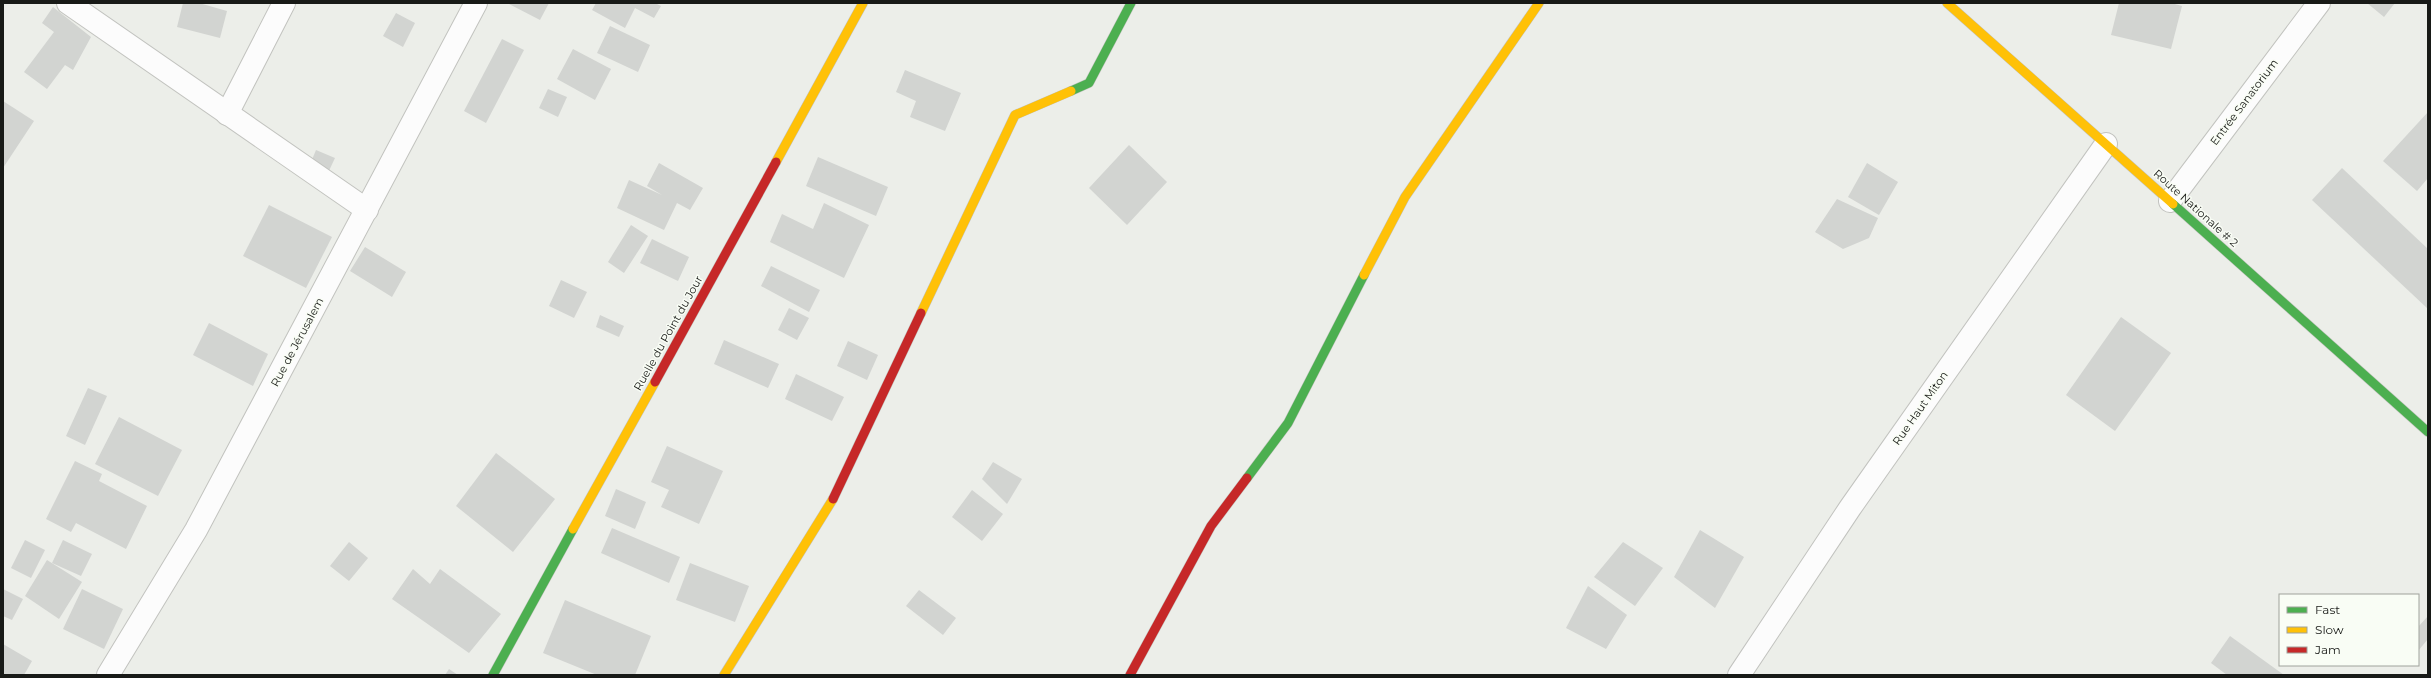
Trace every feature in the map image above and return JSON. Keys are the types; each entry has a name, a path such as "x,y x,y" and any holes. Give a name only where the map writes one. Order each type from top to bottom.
{"street":[{"path":"68,3 367,210"},
{"path":"227,114 284,3"},
{"name":"Rue de Jérusalem","path":"108,675 196,530 476,3"},
{"name":"Ruelle du Point du Jour","path":"493,675 863,3"},
{"path":"724,675 828,509 1015,115 1090,83 1130,3"},
{"path":"1130,675 1211,526 1288,423 1405,197 1539,3"},
{"name":"Route Nationale # 2","path":"1947,3 2428,432"},
{"name":"Entrée Sanatorium","path":"2170,201 2319,3"},
{"name":"Rue Haut Miton","path":"1739,675 1850,508 2106,144"}],"building":[{"path":"183,3 199,3 227,11 220,38 177,27"},
{"path":"507,3 549,3 540,20"},
{"path":"596,3 655,3 661,6 654,18 635,8 625,28 592,10"},
{"path":"2119,3 2171,3 2182,6 2171,49 2111,35"},
{"path":"2367,3 2395,3 2384,17"},
{"path":"53,7 91,37 73,70 65,65 47,89 24,72 54,32 42,23"},
{"path":"396,13 415,23 403,47 383,36"},
{"path":"610,26 650,45 638,72 597,53"},
{"path":"502,39 524,50 486,123 464,111"},
{"path":"573,49 611,69 595,100 557,79"},
{"path":"905,70 961,93 945,131 910,117 916,101 896,92"},
{"path":"548,89 567,97 558,117 539,108"},
{"path":"3,101 34,121 3,168"},
{"path":"2428,112 2428,178 2417,191 2383,161"},
{"path":"1129,145 1167,182 1127,225 1089,188"},
{"path":"316,150 335,158 327,175 309,167"},
{"path":"818,157 888,187 876,216 806,186"},
{"path":"659,163 703,188 690,210 677,203 664,230 617,208 629,180 662,195 647,186"},
{"path":"1867,163 1898,182 1879,215 1848,197"},
{"path":"2342,168 2428,249 2428,309 2312,200"},
{"path":"1837,199 1878,218 1869,238 1843,249 1815,232"},
{"path":"824,203 869,225 844,278 770,242 782,214 813,229"},
{"path":"269,205 332,237 306,288 243,256"},
{"path":"631,225 648,236 624,273 608,262"},
{"path":"652,239 689,257 678,281 640,263"},
{"path":"365,247 406,272 392,297 350,271"},
{"path":"771,266 820,290 809,312 761,286"},
{"path":"561,280 587,292 574,318 549,306"},
{"path":"789,308 809,318 797,340 778,330"},
{"path":"600,315 624,326 619,337 596,327"},
{"path":"2121,317 2171,353 2115,431 2066,395"},
{"path":"209,323 268,354 253,386 193,355"},
{"path":"724,340 779,364 768,388 714,364"},
{"path":"848,341 878,355 867,380 837,366"},
{"path":"796,374 844,397 832,421 785,399"},
{"path":"88,388 107,396 85,445 66,436"},
{"path":"119,417 182,450 158,496 95,464"},
{"path":"667,446 723,471 699,524 661,507 669,490 651,482"},
{"path":"496,453 555,499 513,552 456,506"},
{"path":"75,461 102,474 99,481 147,506 126,549 76,523 71,532 46,519"},
{"path":"993,462 1022,479 1007,504 982,479"},
{"path":"616,489 646,502 635,529 605,516"},
{"path":"972,490 1003,514 982,541 952,517"},
{"path":"612,528 680,557 669,583 601,553"},
{"path":"1700,530 1744,557 1715,608 1674,577"},
{"path":"25,540 45,550 31,578 11,568"},
{"path":"63,540 92,554 81,576 52,563"},
{"path":"349,542 368,558 349,581 330,566"},
{"path":"1623,542 1663,568 1635,606 1594,577"},
{"path":"47,560 82,582 59,619 25,596"},
{"path":"690,563 749,586 735,622 676,600"},
{"path":"413,569 430,584 440,569 501,614 469,653 392,599"},
{"path":"1588,586 1627,615 1606,649 1566,628"},
{"path":"3,589 23,599 12,620 3,616"},
{"path":"82,589 123,609 104,649 63,629"},
{"path":"919,590 956,618 943,635 906,606"},
{"path":"565,600 651,636 635,675 597,675 543,653"},
{"path":"2428,616 2428,639 2419,650 2419,626"},
{"path":"2230,636 2284,675 2227,675 2211,663"},
{"path":"3,644 32,661 24,675 3,675"},
{"path":"449,669 458,675 445,675"}],"traffic: fast":[{"path":"1071,91 1089,83 1131,3"},
{"path":"2173,204 2428,432"},
{"path":"1247,478 1288,423 1364,275"},
{"path":"493,675 573,529"}],"traffic: slow":[{"path":"776,162 863,3"},
{"path":"1364,275 1405,197 1539,3"},
{"path":"1947,3 2173,204"},
{"path":"921,313 1015,115 1071,91"},
{"path":"573,529 655,382"},
{"path":"724,675 833,499"}],"traffic: jam":[{"path":"655,382 776,162"},
{"path":"833,499 921,313"},
{"path":"1130,675 1211,526 1247,478"}]}
